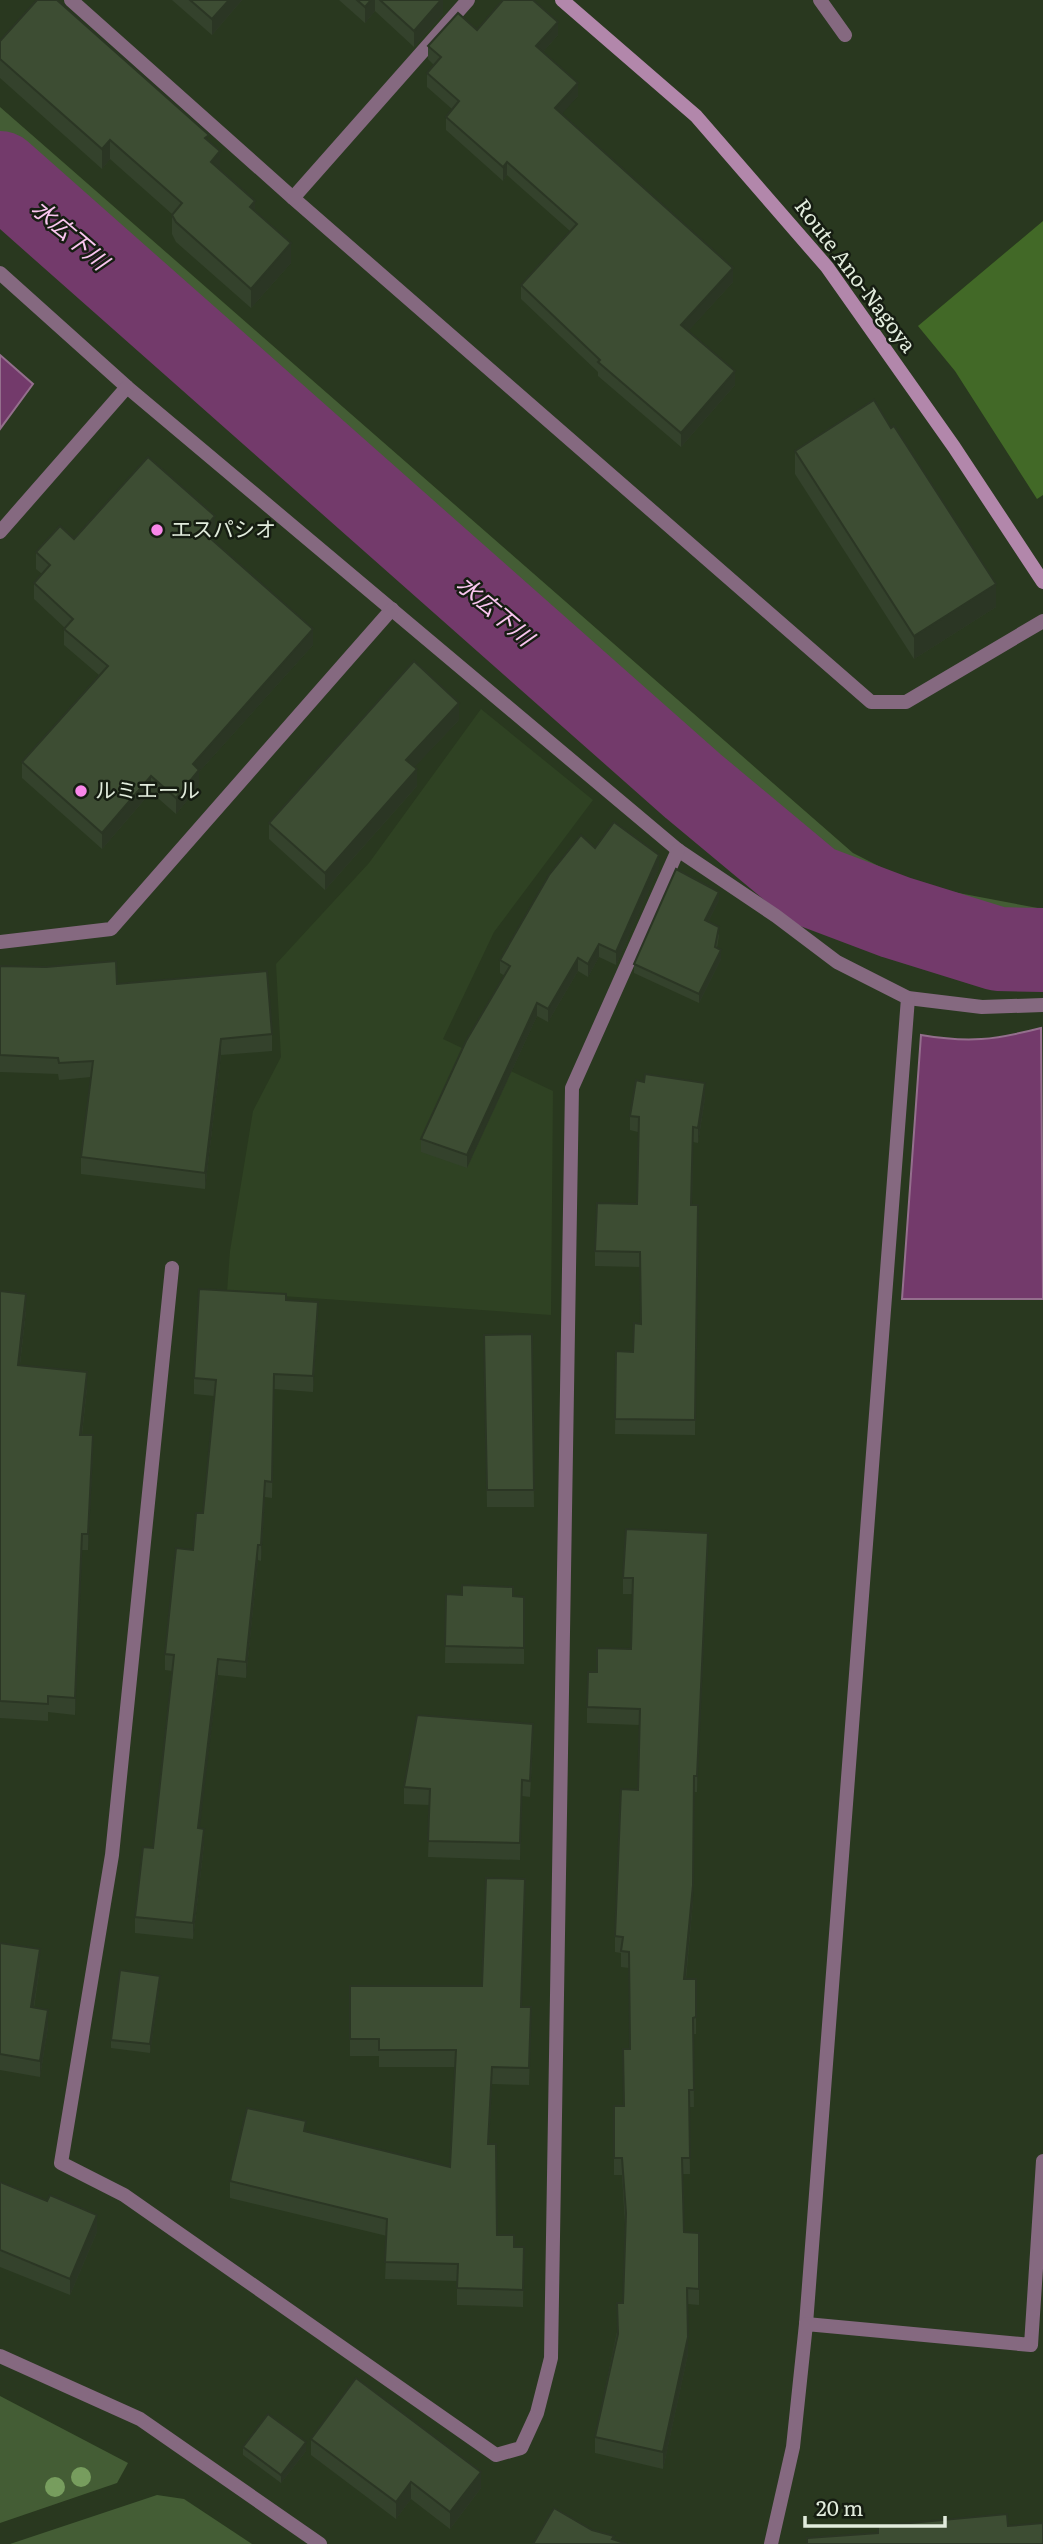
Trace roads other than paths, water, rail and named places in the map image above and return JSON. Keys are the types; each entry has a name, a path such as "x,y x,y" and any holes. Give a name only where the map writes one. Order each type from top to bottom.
{"main road":[{"name":"Route Ano-Nagoya","path":"562,0 696,116 827,267 954,447 1043,582"}],"street":[{"path":"71,0 293,198 871,702 906,702 1043,621"},
{"path":"293,198 468,0"},
{"path":"820,0 845,35"},
{"path":"0,273 127,387 678,850 836,962 908,998 982,1007 1043,1005"},
{"path":"0,532 127,387"},
{"path":"0,943 111,929 392,609"},
{"path":"173,1268 113,1841 61,2163 124,2195 496,2455 521,2448 537,2413 551,2358 572,1088 678,850"},
{"path":"771,2544 793,2446 806,2325 908,998"},
{"path":"806,2325 1031,2345 1043,2161"},
{"path":"0,2356 140,2419 320,2544"}],"waterway":[{"name":"水広下川","path":"0,173 693,786 813,886 895,917 998,949 1043,950"}],"place":[{"name":"エスパシオ","path":"157,530"},
{"name":"ルミエール","path":"81,791"}]}
